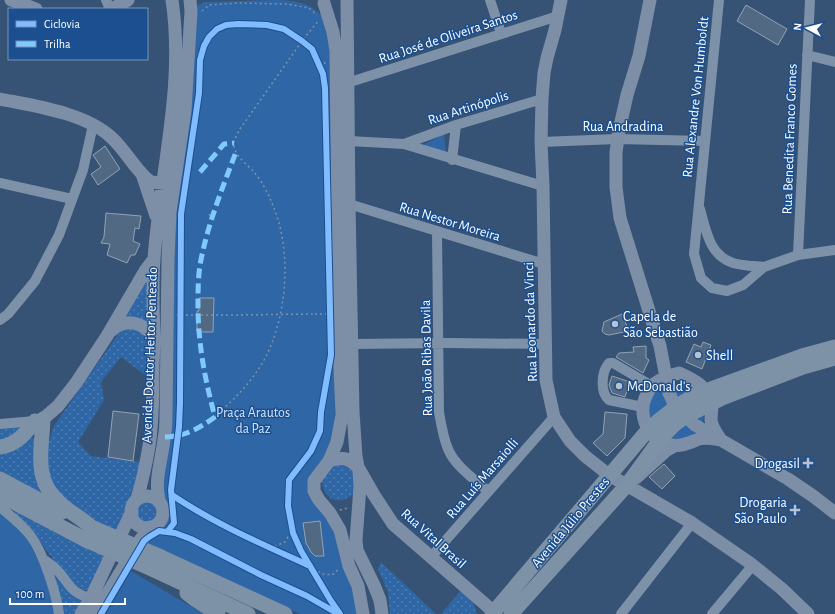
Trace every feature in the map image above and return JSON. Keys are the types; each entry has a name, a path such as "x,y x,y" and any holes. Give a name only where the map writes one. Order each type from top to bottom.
{"highway":[{"path":"681,412 709,397 802,356 835,347"},
{"path":"709,397 722,398 803,367 835,358"},
{"name":"Avenida Júlio Prestes","path":"493,613 648,430 681,412"},
{"name":"Avenida Júlio Prestes","path":"512,614 627,485 672,427 681,412"},
{"path":"0,447 7,446 22,437 39,420"},
{"path":"39,420 41,470 44,481 56,500 80,517 90,531"},
{"path":"0,479 160,572 248,614"},
{"path":"0,495 90,531 161,557 285,614"},
{"path":"160,572 196,600 218,614"}],"main road":[{"path":"11,0 33,8"},
{"path":"113,8 128,0"},
{"path":"167,184 170,132 176,79 175,23 172,0"},
{"path":"39,420 58,406 76,383 107,336 145,271 154,260 157,218 185,111 191,11 190,0"},
{"path":"342,0 323,12 334,32 336,51 339,345 342,415 337,442 329,462 314,481 314,491 340,530 349,566 358,586 363,614"},
{"name":"Rua Vital Brasil","path":"347,0 347,83 353,412 358,467 393,524 493,613"},
{"name":"Rua Leonardo da Vinci","path":"561,0 547,58 542,99 541,142 546,380 554,417 570,440 585,456 609,475 692,523 753,565 782,589 807,614"},
{"path":"650,0 639,56 622,112 618,139 616,172 620,218 663,351 669,393 681,412 705,432 804,489 835,514"},
{"path":"0,99 57,112 93,125 112,138 142,174 152,182 167,184"},
{"path":"142,174 157,218"},
{"name":"Avenida Doutor Heitor Penteado","path":"159,500 157,492 158,478 165,437 166,414 170,212 167,184"},
{"name":"Avenida Doutor Heitor Penteado","path":"81,614 92,598 134,505 150,445 153,394 154,260 168,258"},
{"path":"107,336 116,326 126,323 136,323 149,330 154,337"},
{"path":"663,351 679,373 700,384 709,397 711,421 714,430 721,440"},
{"path":"663,351 659,372 644,401 644,421 648,430 660,441 674,446"},
{"path":"652,385 667,377 679,373"},
{"path":"627,485 648,469 667,450 674,446 690,444 704,439 721,440"},
{"path":"329,462 338,459 350,460 358,467 360,487 356,540 357,550 380,600 382,614"},
{"path":"95,614 114,585 138,543 150,528 159,523 163,514 163,509 159,500 151,496 146,496 134,505 133,518 136,523 145,528 150,528"}],"street":[{"path":"490,0 501,33"},
{"name":"Rua Alexandre Von Humboldt","path":"719,0 694,254 701,278 712,288 727,291 743,286 764,268 798,255 835,250"},
{"name":"Rua Benedita Franco Gomes","path":"798,255 810,0"},
{"name":"Rua José de Oliveira Santos","path":"347,83 558,16"},
{"path":"807,55 835,62"},
{"name":"Rua Artinópolis","path":"404,144 456,125 542,99"},
{"path":"0,320 8,314 34,282 58,235 83,170 93,125"},
{"path":"452,160 456,125"},
{"name":"Rua Andradina","path":"541,142 618,139 705,141"},
{"path":"349,141 404,144 452,160 543,186"},
{"path":"0,183 72,199"},
{"name":"Rua Alexandre Von Humboldt","path":"699,198 705,227 714,250 720,256 734,263 764,268"},
{"name":"Rua Nestor Moreira","path":"349,204 544,264"},
{"name":"Rua João Ribas Davila","path":"437,231 440,412 442,430 448,449 457,463 488,491"},
{"path":"352,344 546,344"},
{"path":"643,407 609,400 606,398 604,395 603,380 606,366 613,363 652,385"},
{"name":"Rua Luís Marsaiolli","path":"431,557 554,417"},
{"path":"0,424 39,420"},
{"path":"0,507 29,534 37,545 52,587 59,614"},
{"path":"620,614 692,523"},
{"path":"42,559 55,569 72,589 80,595 92,598"},
{"path":"712,614 753,565"}],"path":[{"path":"201,16 201,12 209,6 237,3 287,4 323,12 314,24 305,43 240,129 234,143 236,152 255,173 266,191 278,218 285,253 285,286 274,335 263,362 248,384 231,403 215,417"},
{"path":"296,37 305,43"},
{"path":"200,63 201,47"},
{"path":"323,74 326,61"},
{"path":"318,63 323,74 324,81"},
{"path":"209,214 213,222"},
{"path":"331,307 331,322"},
{"path":"180,308 180,322"},
{"path":"167,314 315,314"},
{"path":"330,513 350,508 358,508"},
{"path":"292,527 296,539"},
{"path":"267,546 285,542 292,527"},
{"path":"267,546 276,551"},
{"path":"306,563 317,578"}],"green space":[{"name":"Praça Arautos da Paz","path":"272,0 293,1 307,5 318,12 323,18 327,29 332,51 335,428 334,442 312,477 331,519 352,584 358,614 300,614 142,541 160,528 166,520 162,498 173,233 197,6 204,2"},
{"path":"444,134 446,152 423,145"},
{"path":"151,271 150,326 124,320"},
{"path":"123,327 135,327 147,338 149,378 121,357 101,382 104,400 78,442 91,456 142,462 136,491 131,506 117,532 96,524 61,499 49,477 46,459 48,444 54,426"},
{"path":"679,383 690,387 700,397 704,410 704,416 702,423 695,433 685,439 671,440 649,423 648,403 653,394 660,388"},
{"path":"20,424 22,428 0,443 0,427"},
{"path":"29,437 34,438 44,489 39,492 0,473 0,452"},
{"path":"343,465 353,471 354,493 344,500 329,497 323,488 322,481 331,467"},
{"path":"147,498 157,502 161,512 157,522 147,526 137,522 133,512 137,502"},
{"path":"14,508 106,557 89,590 82,590 70,582 32,531 16,518"},
{"path":"0,512 26,537 39,561 51,594 56,614 0,614"},
{"path":"381,562 436,614 390,614 388,592 378,569"},
{"path":"131,571 204,614 106,614"},
{"path":"55,576 73,596 84,602 74,614 63,614"},
{"path":"463,588 472,598 477,614 441,614"}],"building":[{"path":"746,5 787,29 778,45 737,21"},
{"path":"105,146 120,169 98,185 91,174 101,167 93,155"},
{"path":"106,213 141,216 139,229 135,228 133,241 140,244 135,255 131,255 127,263 107,255 110,244 101,243 104,237"},
{"path":"199,298 214,298 213,332 197,332 197,311 199,311"},
{"name":"Capela de São Sebastião","path":"622,314 629,331 609,335 602,331 604,322"},
{"name":"Shell","path":"703,342 711,345 702,369 686,362 694,344 701,347"},
{"path":"646,346 646,358 649,360 643,373 616,357 619,353 634,352 633,347"},
{"name":"McDonald's","path":"612,376 630,382 625,397 612,393 609,385"},
{"path":"113,411 139,414 133,461 108,457"},
{"path":"605,412 627,414 625,438 607,456 593,443 603,434"},
{"path":"664,464 675,476 662,489 649,477"},
{"path":"320,521 324,556 315,556 306,543 303,523"}],"marked path":[{"path":"200,172 224,144 234,143"},
{"path":"165,437 192,431 215,417 205,376 201,348 198,319 199,275 203,250 211,222 236,152"}],"cycle path":[{"path":"168,531 174,523 171,490 179,427 180,403 181,214 199,93 200,60 204,46 209,37 217,29 226,25 238,24 267,25 284,29 312,49 323,74 325,88 331,355 321,412 320,431 311,451 289,480 288,506 293,533 301,551 340,614"},
{"path":"172,495 222,524 310,566"},
{"path":"101,614 144,541 159,531 175,533 191,539 261,575 307,596 335,612"}],"place":[{"name":"Capela de São Sebastião","path":"615,324"},
{"name":"Shell","path":"698,355"},
{"name":"McDonald's","path":"619,386"},
{"name":"Drogasil","path":"808,463"},
{"name":"Drogaria São Paulo","path":"795,510"}]}
